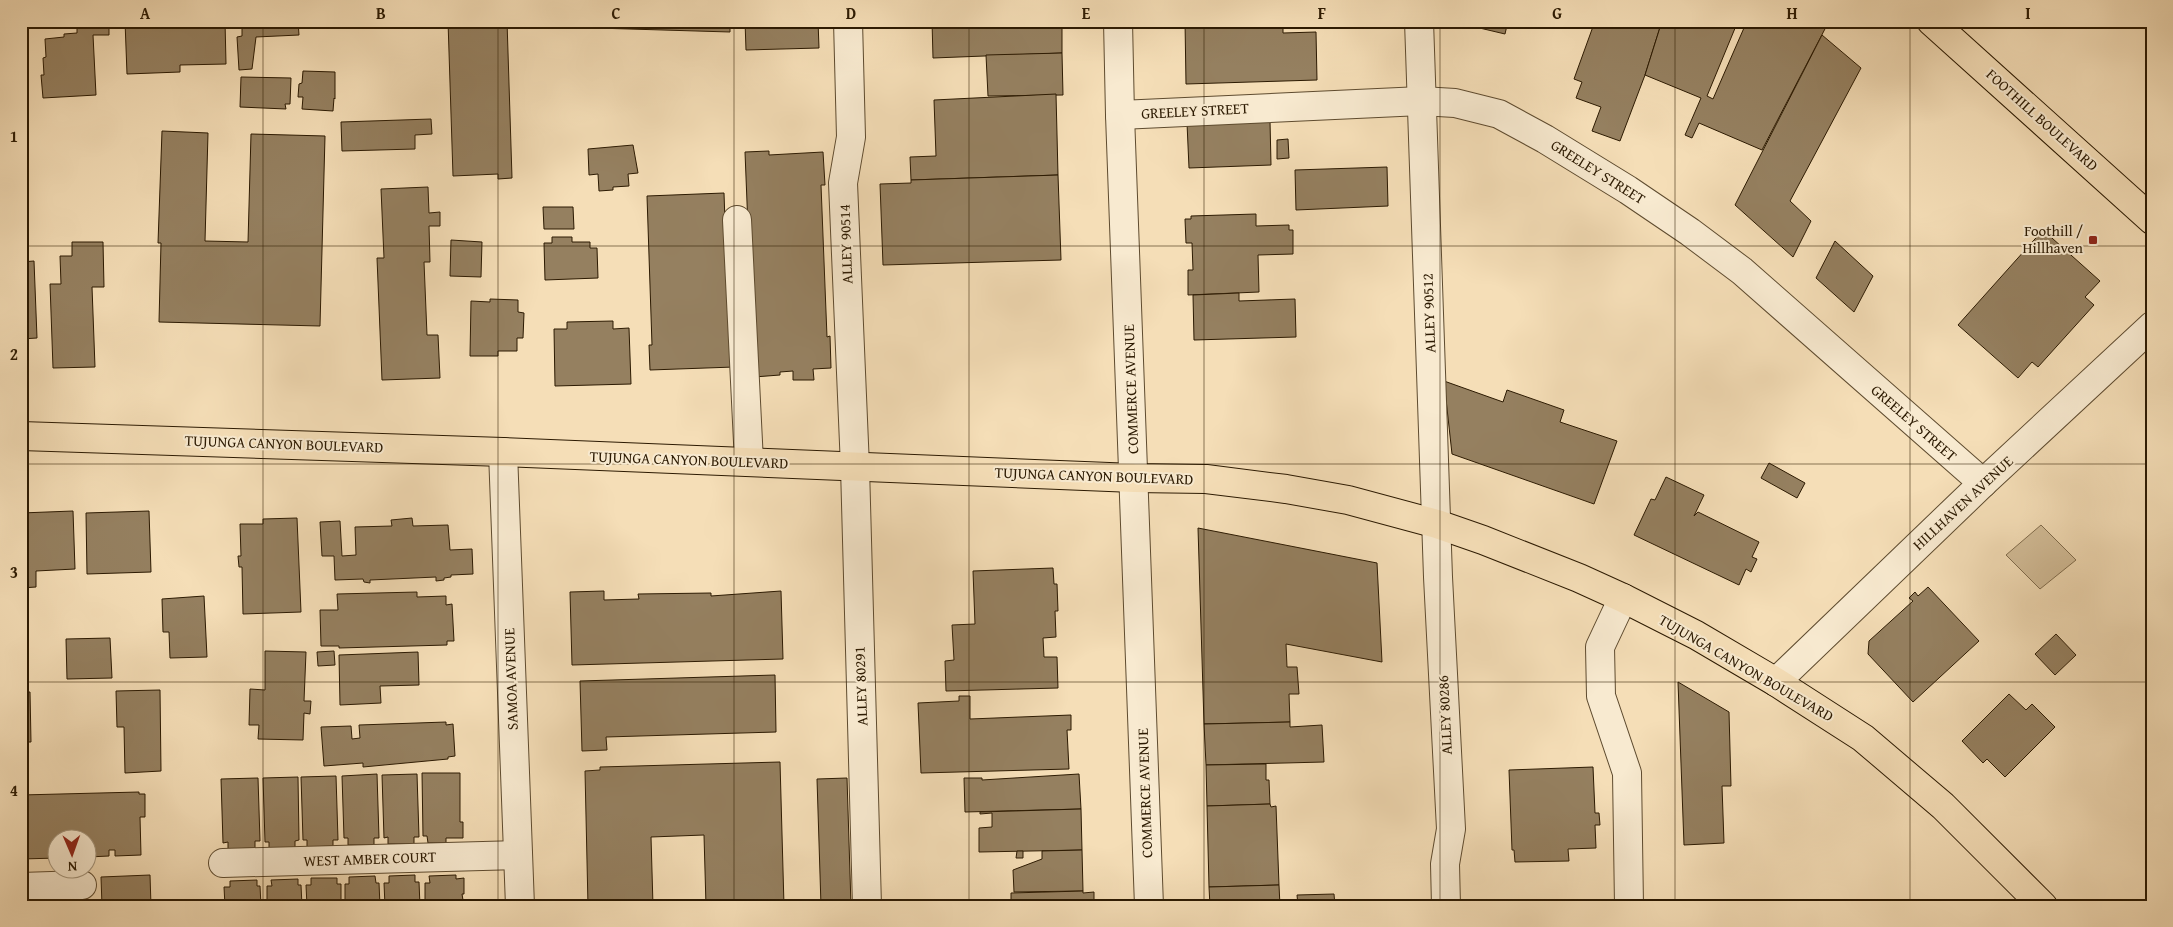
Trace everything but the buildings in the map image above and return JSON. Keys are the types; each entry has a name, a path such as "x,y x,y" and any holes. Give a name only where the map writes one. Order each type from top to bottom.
{"main road":[{"name":"FOOTHILL BOULEVARD","path":"1931,21 2152,220"},
{"name":"TUJUNGA CANYON BOULEVARD","path":"21,436 503,452 1134,478 1206,479 1286,489 1348,500 1437,524 1528,557 1623,598 1696,635 1776,682 1863,738 1943,806 2043,906"}],"street":[{"name":"ALLEY 90514","path":"848,21 851,137 843,183 854,467"},
{"name":"COMMERCE AVENUE","path":"1118,21 1149,906"},
{"name":"ALLEY 90512","path":"1419,21 1437,524"},
{"name":"GREELEY STREET","path":"1120,115 1421,101 1455,103 1499,114 1545,139 1628,190 1690,232 1742,272 1982,483"},
{"path":"737,220 749,462"},
{"name":"HILLHAVEN AVENUE","path":"1776,682 1982,483 2152,326"},
{"name":"SAMOA AVENUE","path":"503,452 520,906"},
{"name":"ALLEY 80291","path":"854,467 867,906"},
{"name":"ALLEY 80286","path":"1437,524 1450,829 1445,864 1446,906"},
{"path":"1623,598 1600,647 1600,686 1601,696 1627,773 1629,906"},
{"name":"WEST AMBER COURT","path":"223,863 518,855"},
{"path":"21,887 82,885"}],"shaded area":[{"path":"2041,525 2076,560 2040,589 2006,555"}],"place":[{"name":"Foothill / Hillhaven","path":"2093,240"}]}
